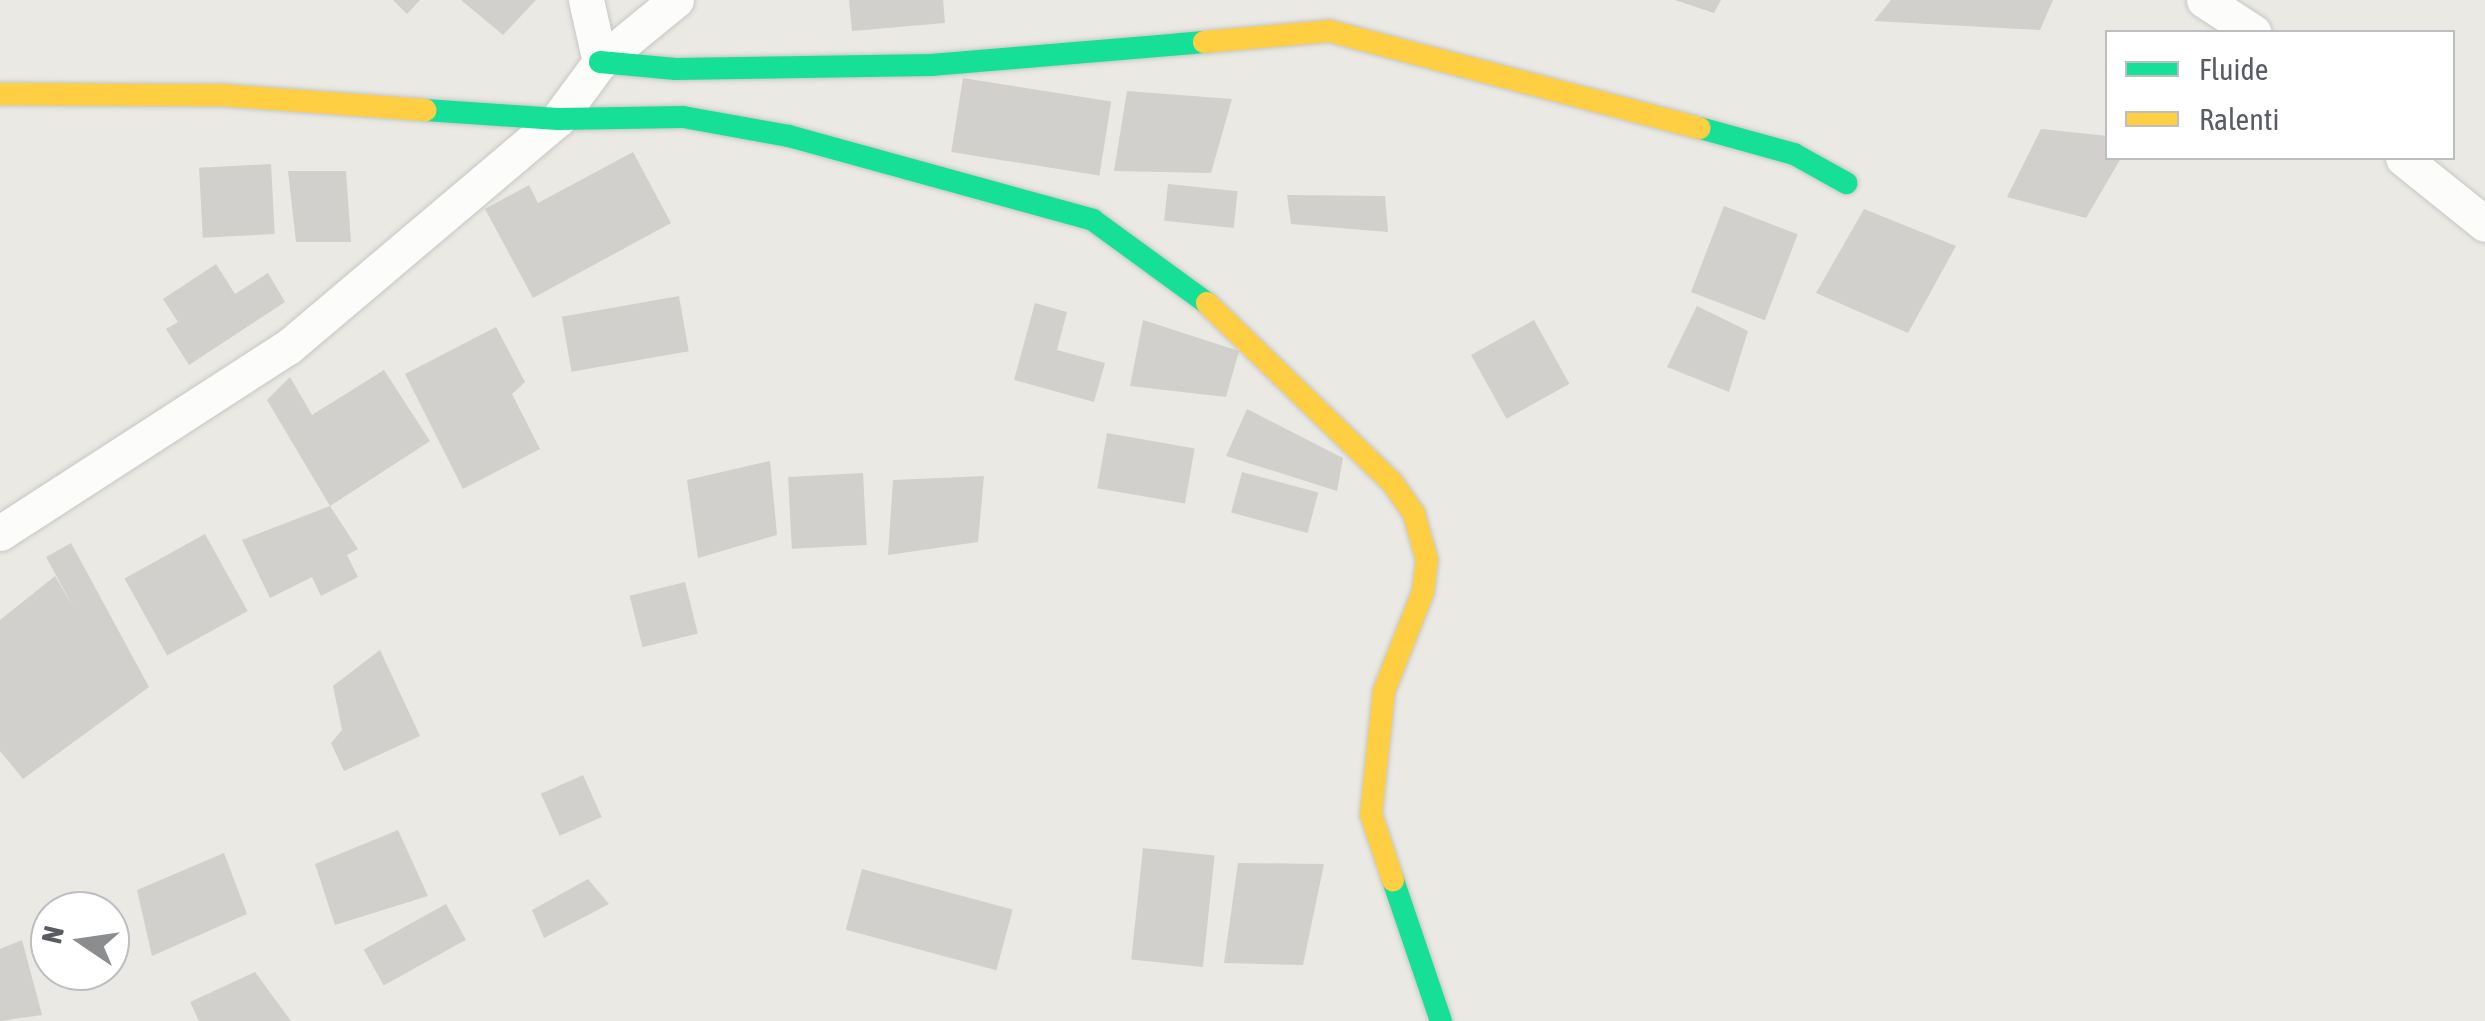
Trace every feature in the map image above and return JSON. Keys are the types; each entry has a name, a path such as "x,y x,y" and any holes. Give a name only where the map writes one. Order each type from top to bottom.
{"street":[{"path":"586,0 600,62"},
{"path":"0,532 288,348 558,119 600,62 676,0"},
{"path":"2204,0 2249,30"},
{"path":"600,62 676,69 931,66 1329,31 1428,52 1794,154 1846,183"},
{"path":"0,94 220,95 558,119 683,116 736,126 1093,220 1202,298 1392,482 1414,514 1427,560 1406,642 1384,691 1372,814 1440,1021"},
{"path":"2406,160 2485,224"}],"building":[{"path":"393,0 420,0 407,14"},
{"path":"461,0 536,0 503,35"},
{"path":"849,0 943,0 945,23 852,31"},
{"path":"1675,0 1721,0 1714,13"},
{"path":"1891,0 2053,0 2040,30 1874,21"},
{"path":"963,78 1111,101 1099,176 951,152"},
{"path":"1127,91 1232,99 1211,173 1114,171"},
{"path":"2041,129 2105,136 2105,160 2120,160 2086,218 2007,197"},
{"path":"633,152 671,223 533,298 485,209 529,185 538,203"},
{"path":"271,164 275,234 203,238 199,168"},
{"path":"288,171 346,171 351,242 296,242"},
{"path":"1168,184 1238,191 1234,228 1164,221"},
{"path":"1287,195 1385,196 1388,232 1291,224"},
{"path":"1724,206 1798,234 1765,320 1691,292"},
{"path":"1864,209 1956,246 1908,333 1816,293"},
{"path":"216,264 235,294 268,273 285,302 189,365 166,329 178,322 163,299"},
{"path":"679,296 689,351 572,372 562,317"},
{"path":"1035,303 1067,312 1057,350 1105,363 1094,402 1014,380"},
{"path":"1697,306 1748,331 1729,392 1667,367"},
{"path":"1143,320 1239,351 1226,397 1130,386"},
{"path":"1534,320 1569,384 1506,419 1471,355"},
{"path":"496,327 525,382 512,394 540,449 463,489 405,374"},
{"path":"384,370 430,441 330,506 267,400 290,377 312,415"},
{"path":"1247,409 1343,458 1337,491 1226,456"},
{"path":"1107,433 1195,448 1185,504 1097,488"},
{"path":"770,461 777,535 698,558 687,480"},
{"path":"1242,472 1318,492 1307,533 1231,513"},
{"path":"863,473 867,545 792,549 788,477"},
{"path":"984,476 978,542 888,555 893,480"},
{"path":"330,506 358,549 347,555 358,577 321,596 312,577 270,598 242,540"},
{"path":"205,534 248,611 167,656 125,579"},
{"path":"71,543 149,687 23,779 0,751 0,620 55,576 75,610 46,557"},
{"path":"685,582 698,633 643,647 630,596"},
{"path":"380,650 420,736 344,771 331,743 342,730 333,686"},
{"path":"583,775 602,817 560,836 541,794"},
{"path":"398,830 428,896 335,925 315,864"},
{"path":"1143,848 1215,856 1203,967 1131,959"},
{"path":"224,853 247,914 152,956 137,890"},
{"path":"1238,863 1324,864 1303,965 1224,963"},
{"path":"862,869 1013,909 996,970 846,930"},
{"path":"588,879 609,904 544,938 532,910"},
{"path":"446,904 466,940 384,985 364,950"},
{"path":"22,940 30,970 30,991 36,991 42,1015 0,1021 0,949"},
{"path":"255,972 291,1021 199,1021 190,1002"}],"traffic: fast":[{"path":"600,62 676,69 931,65 1204,42"},
{"path":"425,110 558,119 683,117 789,136 1093,220 1207,303"},
{"path":"1700,128 1794,154 1846,183"},
{"path":"1393,880 1441,1021"}],"traffic: slow":[{"path":"1204,42 1329,31 1700,128"},
{"path":"0,94 220,95 425,110"},
{"path":"1207,303 1392,482 1414,514 1427,560 1423,592 1384,691 1371,814 1393,880"}]}
